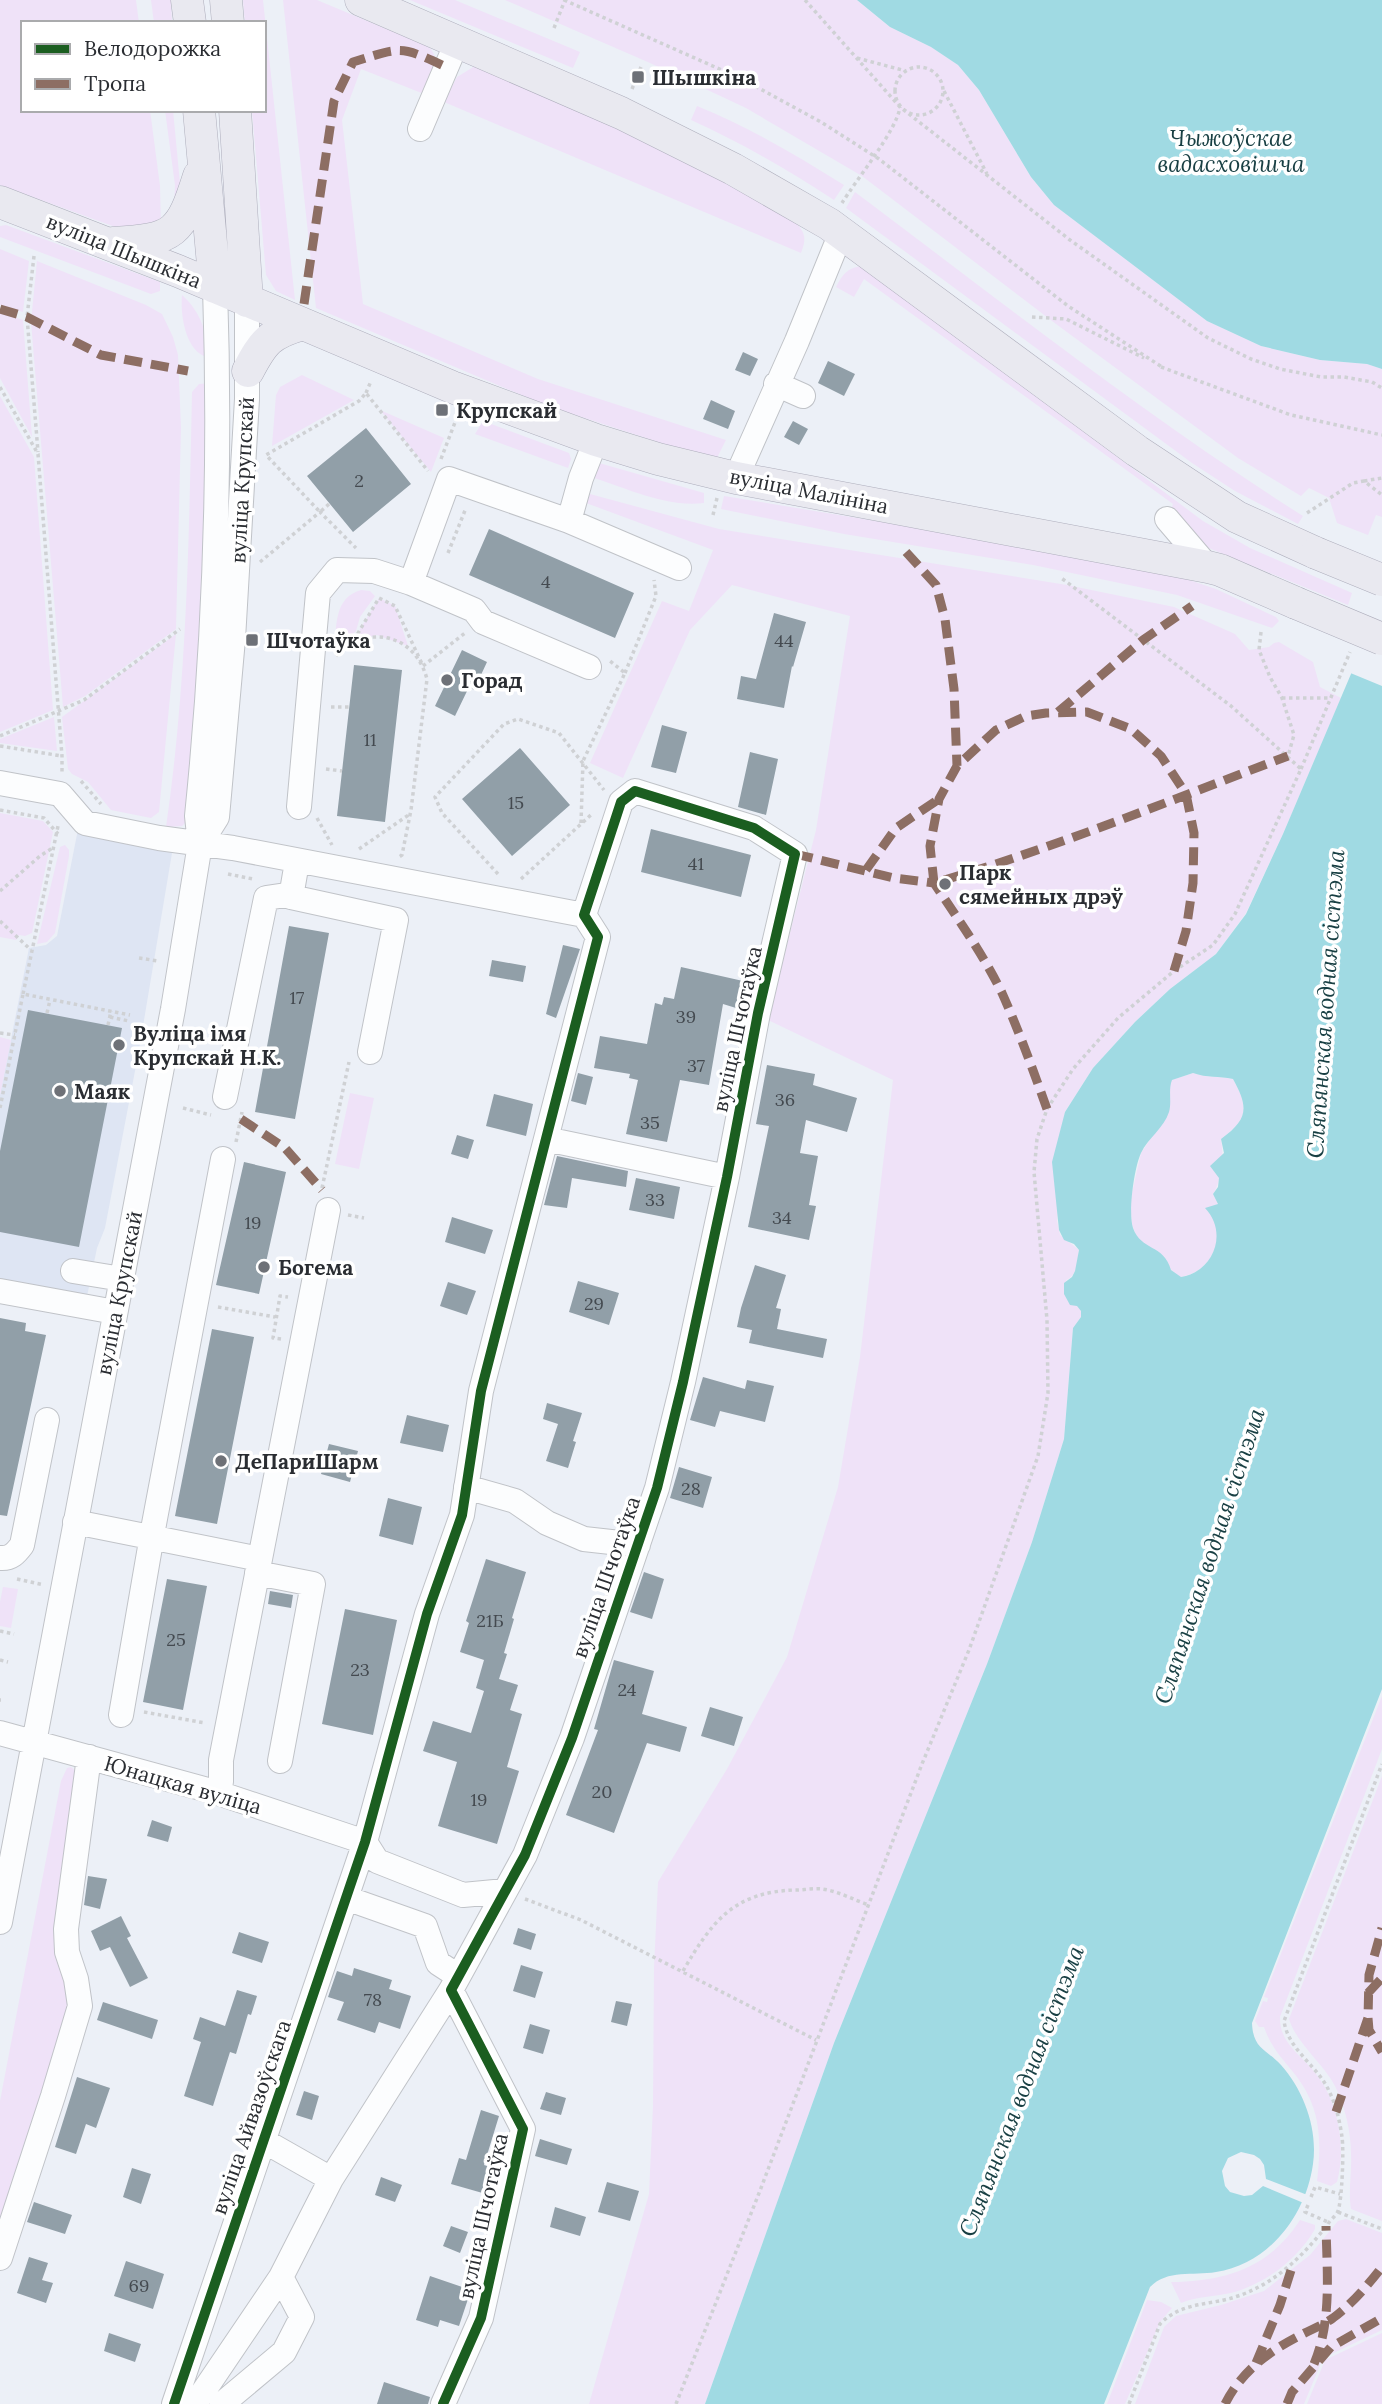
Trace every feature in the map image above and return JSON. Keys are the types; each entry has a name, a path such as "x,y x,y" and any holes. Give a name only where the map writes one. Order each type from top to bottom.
{"main road":[{"path":"226,0 228,21"},
{"path":"361,0 621,113 733,169 841,233 1137,451 1237,517 1382,580"},
{"name":"вуліца Крупскай","path":"198,112 215,287"},
{"name":"вуліца Крупскай","path":"234,112 247,301"},
{"path":"108,243 141,241 163,236 179,225 188,211 204,161"},
{"name":"вуліца Шышкіна","path":"0,202 108,243 247,301"},
{"name":"вуліца Малініна","path":"247,301 452,387 728,485 1208,567 1382,639"},
{"path":"248,371 271,336 303,324"}],"street":[{"path":"420,129 457,43"},
{"path":"728,485 797,341 841,233"},
{"name":"вуліца Крупскай","path":"0,1922 175,998 200,844 197,816 216,555 218,371 215,287"},
{"name":"вуліца Крупскай","path":"200,844 217,817 233,639 248,371 247,301"},
{"path":"776,384 803,396"},
{"path":"569,521 581,478 596,440"},
{"path":"411,583 449,479 569,521 678,568"},
{"path":"1167,519 1208,567"},
{"path":"307,811 318,593 337,570 374,571 411,583 474,610 483,621 595,662"},
{"path":"0,783 61,782 85,823 584,915 598,937 481,1391 462,1515 427,1614 365,1842 377,1861 463,1895 505,1892"},
{"name":"вуліца Шчотаўка","path":"443,2404 481,2318 523,2129 454,1983 525,1855 572,1738 657,1488 683,1382 727,1178 758,1013 795,854 766,825 635,791 621,802 584,915"},
{"path":"291,897 297,862"},
{"path":"234,1101 266,898 286,895 396,920 360,1052"},
{"path":"546,1139 727,1178"},
{"path":"121,1715 151,1537 223,1159"},
{"path":"215,1792 221,1782 221,1760 325,1200"},
{"path":"74,1271 122,1279"},
{"path":"0,1292 115,1312"},
{"path":"0,1558 15,1555 22,1545 47,1420"},
{"path":"466,1487 515,1501 547,1522 584,1539 638,1545"},
{"path":"75,1522 151,1537 313,1584 280,1761"},
{"name":"Юнацкая вуліца","path":"0,1733 215,1792 365,1842"},
{"path":"0,2259 80,2006 76,1979 67,1952 66,1929 89,1757"},
{"name":"вуліца Айвазоўскага","path":"174,2404 365,1842"},
{"path":"195,2404 281,2277 331,2179 454,1983 438,1964 425,1926 346,1898"},
{"path":"264,2141 331,2179"},
{"path":"222,2404 284,2351 302,2317 281,2277"}],"path":[{"path":"554,28 565,0 742,79 821,122 873,155 1068,306 1162,367"},
{"path":"805,0 900,107 1070,240 1208,338 1251,359 1280,369 1321,377 1344,377 1382,388"},
{"path":"855,57 906,71"},
{"path":"638,76 641,67"},
{"path":"943,89 940,104 929,113 914,115 900,107 896,100 896,84 906,71 913,68 929,70 936,75 988,176"},
{"path":"856,180 890,131 899,116 900,107"},
{"path":"0,1108 31,950 56,846 61,782 62,756 27,317 34,256"},
{"path":"1032,317 1066,319 1162,367 1291,415 1382,435"},
{"path":"0,387 38,454"},
{"path":"365,553 357,550 266,455 359,401 366,393 434,478"},
{"path":"438,466 452,430"},
{"path":"1307,513 1353,483 1382,478"},
{"path":"1364,481 1382,495"},
{"path":"713,515 728,485"},
{"path":"258,563 329,504"},
{"path":"446,558 467,506"},
{"path":"581,824 583,761 625,673 656,596 654,580 648,569"},
{"path":"1060,577 1231,706 1301,769"},
{"path":"331,650 330,663 353,641 379,598 395,606 424,666 427,679 410,814 402,855 391,860"},
{"path":"424,666 464,636 474,610"},
{"path":"0,736 84,700 180,629"},
{"path":"1261,632 1259,650 1269,677 1282,698 1294,735 1288,756"},
{"path":"353,641 377,635 405,645 424,666"},
{"path":"595,662 613,662 625,673"},
{"path":"676,2404 922,1764 969,1650 1038,1456 1048,1393 1047,1320 1034,1172 1037,1139 1047,1108 1073,1069 1118,1018 1174,971 1213,945 1235,914 1301,769 1339,677"},
{"path":"1282,698 1330,698"},
{"path":"326,706 349,707"},
{"path":"490,877 502,880 442,813 435,797 504,724 518,719 559,733 609,798"},
{"path":"0,746 62,756"},
{"path":"320,769 342,771"},
{"path":"61,782 86,784 108,812"},
{"path":"517,883 600,806"},
{"path":"0,810 44,818 58,834"},
{"path":"307,811 336,851 323,849"},
{"path":"365,856 351,854 410,814"},
{"path":"0,891 40,856 56,846"},
{"path":"0,921 31,950"},
{"path":"23,994 130,1015"},
{"path":"47,1013 50,1000"},
{"path":"108,1025 111,1011"},
{"path":"110,1017 129,1021"},
{"path":"0,1033 15,1035"},
{"path":"325,1200 360,1052"},
{"path":"234,1101 241,1119"},
{"path":"183,1108 200,1114"},
{"path":"284,1340 273,1338 275,1317 280,1296 290,1297"},
{"path":"0,1631 15,1634"},
{"path":"0,1660 8,1662"},
{"path":"1129,2404 1160,2324 1169,2315 1181,2308 1240,2296 1262,2286 1293,2264 1338,2212 1344,2156 1336,2112 1329,2090 1285,2032 1284,2021 1382,1764"},
{"path":"683,1970 704,1935 725,1913 744,1899 784,1890 823,1889 869,1905"},
{"path":"505,1892 581,1920 816,2040"},
{"path":"1311,2197 1315,2187 1340,2194"},
{"path":"1308,2205 1306,2212 1328,2222"},
{"path":"1338,2212 1382,2229"}],"shaded area":[{"path":"0,0 136,0 139,21 21,21 21,112 150,112 160,186 161,227 129,232 0,185"},
{"path":"151,0 171,0 172,21 154,21"},
{"path":"243,0 263,0 265,21 245,21"},
{"path":"283,0 317,0 427,46 435,56 434,68 424,94 361,69 342,120 363,304 538,379 726,440 717,458 707,458 545,405 316,308"},
{"path":"410,0 455,0 580,52 573,68"},
{"path":"505,0 857,0 890,27 931,47 958,65 979,90 1031,177 1054,205 1207,321 1261,346 1320,360 1367,364 1382,369 1382,517 1376,515 1368,535 1337,523 1329,498 1309,488 1301,496 1238,458 862,176 746,108"},
{"path":"266,28 295,300 276,291 266,275 252,112 266,112"},
{"path":"475,66 677,154 797,224 804,237 801,253 444,102 457,77"},
{"path":"697,106 772,142 844,185 834,200 764,157 691,120"},
{"path":"165,112 173,112 181,194 174,210 175,185"},
{"path":"855,192 1132,399 1303,516 1298,524 1235,491 1192,463 846,208"},
{"path":"6,225 160,282 160,291 151,294 0,237 0,226"},
{"path":"0,249 29,261 23,312 0,305"},
{"path":"37,261 162,314 178,355 181,428 176,629 85,696 63,707 31,322"},
{"path":"862,266 1203,521 1250,548 1352,593 1348,605 1199,544 1170,512 1173,504 864,279 854,297 836,287 846,272"},
{"path":"182,295 199,316 211,358 202,355 190,342 182,313"},
{"path":"0,312 23,320 32,437 0,378"},
{"path":"302,375 354,400 272,446 276,395 280,387"},
{"path":"211,383 209,529 187,821 182,826 166,827 183,664 192,392 199,384"},
{"path":"0,396 34,457 53,710 0,732"},
{"path":"380,410 444,438 431,472"},
{"path":"483,421 569,453 571,459 568,468 475,434"},
{"path":"599,463 704,493 704,503 660,500 588,476"},
{"path":"590,494 719,529 1067,585 1174,607 1235,634 1249,650 1269,647 1279,642 1313,662 1320,687 1341,698 1246,913 1216,954 1170,989 1093,1068 1065,1112 1057,1221 1060,1235 1079,1250 1075,1271 1066,1280 1081,1311 1081,1317 1073,1328 1064,1439 1032,1542 987,1664 834,2043 705,2404 589,2404 649,2194 658,1882 727,1769 787,1657 838,1487 860,1357 893,1080 768,1020 816,830 850,616 732,585 690,630 623,778 590,763 662,601 689,611 713,550 586,503"},
{"path":"724,496 1168,573 1216,589 1276,617 1279,621 1272,628 1177,595 1033,565 844,534 721,509"},
{"path":"361,590 370,591 375,596 360,617 356,631 334,652 336,624 341,607 352,594"},
{"path":"379,598 395,606 408,646 377,635 353,641"},
{"path":"176,634 159,812 151,818 111,810 88,782 68,769 62,717"},
{"path":"54,717 57,751 0,743 0,739"},
{"path":"0,813 43,821 53,832 32,933 19,935 16,940 0,937"},
{"path":"81,814 155,830 172,853 139,1050 105,1228 97,1248 86,1301 0,1284 0,1095 29,948 46,945 57,936"},
{"path":"65,845 69,856 55,933 47,942 37,944 60,847"},
{"path":"0,1037 11,1040 0,1095"},
{"path":"1193,1073 1233,1079 1242,1098 1243,1112 1237,1125 1221,1139 1222,1168 1213,1194 1218,1204 1214,1207 1217,1238 1213,1254 1196,1272 1180,1277 1138,1240 1132,1225 1130,1202 1141,1153 1169,1111 1171,1080"},
{"path":"350,1093 374,1098 359,1169 335,1164"},
{"path":"3,1587 18,1589 11,1628 0,1626"},
{"path":"1382,1696 1382,1749 1280,2017 1288,2043 1313,2070 1332,2101 1339,2128 1341,2156 1337,2182 1331,2186 1317,2181 1319,2137 1309,2097 1273,2046 1264,2027 1259,2027 1255,2021 1263,2001 1267,2002 1268,1998 1264,1997"},
{"path":"71,1767 80,1775 73,1993 0,2248 0,2101 61,1781 67,1768"},
{"path":"1382,1776 1382,2221 1351,2209 1351,2146 1342,2102 1330,2078 1297,2036 1289,2019"},
{"path":"1346,2219 1382,2233 1382,2330 1323,2358 1304,2404 1135,2404 1164,2327 1176,2316 1264,2291 1310,2255 1338,2221"},
{"path":"1300,2220 1315,2225 1315,2229 1300,2250 1270,2276 1235,2292 1181,2303 1171,2282 1210,2279 1245,2269 1274,2250"},
{"path":"1147,2300 1161,2302 1172,2308 1160,2322 1125,2404 1107,2404"},
{"path":"1382,2333 1382,2404 1307,2404 1325,2360"}],"water":[{"name":"Чыжоўскае вадасховішча","path":"857,0 1382,0 1382,369 1367,364 1320,360 1261,346 1207,321 1054,205 1031,177 979,90 958,65 931,47 890,27"},
{"name":"Сляпянская водная сістэма","path":"1382,601 1382,1689 1252,2023 1255,2038 1261,2048 1289,2075 1308,2111 1314,2151 1309,2183 1293,2218 1282,2234 1253,2259 1216,2272 1172,2275 1150,2287 1104,2404 705,2404 834,2043 987,1664 1032,1542 1064,1439 1073,1328 1081,1317 1081,1311 1077,1306 1070,1305 1064,1294 1064,1283 1075,1271 1079,1250 1074,1244 1064,1240 1059,1230 1052,1162 1065,1112 1093,1068 1135,1022 1170,989 1216,954 1246,914","holes":["1193,1073 1233,1079 1242,1098 1243,1112 1237,1125 1221,1139 1224,1153 1210,1166 1219,1178 1218,1187 1213,1194 1218,1204 1205,1208 1216,1229 1214,1250 1202,1268 1181,1277 1171,1270 1158,1251 1141,1241 1133,1228 1132,1190 1141,1153 1169,1112 1172,1080"]}],"pier":[{"path":"1382,597 1382,686 1348,672"},
{"path":"1241,2152 1260,2159 1264,2165 1266,2179 1310,2196 1306,2204 1263,2186 1252,2195 1230,2192 1225,2186 1222,2171 1228,2158"}],"building":[{"path":"743,352 758,359 750,376 735,370"},
{"path":"828,361 855,374 844,396 818,383"},
{"path":"711,400 735,411 728,429 703,419"},
{"path":"793,421 808,429 799,445 784,437"},
{"path":"366,428 411,484 353,532 307,476"},
{"path":"489,529 634,593 615,638 469,575"},
{"path":"774,613 806,622 792,666 784,708 737,699 741,676 756,679"},
{"path":"462,650 487,662 474,690 469,687 455,716 435,706"},
{"path":"354,665 402,670 385,822 337,816"},
{"path":"662,725 687,732 676,773 651,767"},
{"path":"520,748 570,805 512,856 462,799"},
{"path":"750,752 778,759 766,815 738,807"},
{"path":"651,829 751,855 741,897 641,872"},
{"path":"289,926 329,933 295,1119 255,1112"},
{"path":"563,945 580,949 556,1018 546,1014"},
{"path":"492,960 526,966 523,982 489,976"},
{"path":"681,967 743,981 736,1008 723,1004 709,1085 680,1080 667,1142 626,1134 638,1080 629,1078 630,1074 594,1068 600,1036 647,1044 655,1003 662,1005 664,997 674,999"},
{"path":"28,1010 122,1028 79,1247 0,1232 0,1151"},
{"path":"767,1065 815,1074 813,1085 857,1098 847,1132 806,1120 800,1153 818,1156 809,1205 816,1206 809,1240 748,1227 769,1126 756,1124"},
{"path":"578,1073 593,1077 586,1105 571,1101"},
{"path":"494,1094 533,1104 526,1136 486,1126"},
{"path":"457,1135 474,1140 468,1159 451,1154"},
{"path":"557,1156 628,1171 626,1187 572,1178 567,1208 544,1205"},
{"path":"244,1162 286,1172 259,1294 216,1285"},
{"path":"636,1178 680,1187 674,1219 629,1210"},
{"path":"452,1217 493,1230 485,1254 445,1242"},
{"path":"755,1265 786,1275 776,1308 781,1309 777,1329 827,1339 823,1358 749,1343 752,1330 737,1327"},
{"path":"578,1281 619,1293 609,1325 569,1312"},
{"path":"448,1282 476,1291 467,1315 440,1306"},
{"path":"0,1318 26,1323 25,1331 46,1335 7,1516 0,1515"},
{"path":"212,1329 254,1337 217,1524 175,1516"},
{"path":"703,1377 745,1389 747,1380 774,1386 765,1422 720,1411 715,1427 690,1420"},
{"path":"547,1403 582,1413 568,1468 546,1461 558,1424 543,1419"},
{"path":"407,1415 449,1425 443,1452 400,1443"},
{"path":"329,1444 358,1451 350,1482 321,1474"},
{"path":"679,1467 712,1477 703,1508 670,1498"},
{"path":"388,1498 422,1507 413,1545 379,1536"},
{"path":"486,1559 526,1572 512,1618 514,1619 504,1653 507,1654 499,1679 518,1685 510,1710 522,1714 507,1767 519,1771 497,1844 438,1826 457,1762 423,1751 433,1721 471,1733 484,1691 476,1688 484,1660 460,1652 469,1623 466,1621"},
{"path":"644,1572 664,1579 652,1619 630,1612"},
{"path":"167,1579 207,1586 183,1710 143,1702"},
{"path":"270,1591 293,1595 291,1608 268,1604"},
{"path":"345,1609 397,1620 373,1735 322,1724"},
{"path":"614,1660 654,1671 642,1714 687,1727 680,1752 647,1743 614,1833 566,1815 598,1730 594,1729"},
{"path":"710,1707 743,1717 734,1746 701,1736"},
{"path":"152,1820 172,1827 168,1842 147,1836"},
{"path":"88,1876 107,1879 100,1909 84,1905"},
{"path":"121,1916 131,1936 127,1938 148,1978 130,1987 110,1947 100,1951 91,1931"},
{"path":"518,1928 536,1934 531,1950 513,1944"},
{"path":"239,1932 269,1942 262,1963 232,1953"},
{"path":"521,1965 543,1972 535,1998 513,1991"},
{"path":"354,1968 392,1980 389,1989 411,1996 400,2029 379,2022 375,2033 337,2020 344,2002 328,1997 337,1971 352,1976"},
{"path":"237,1990 257,1996 251,2015 248,2014 236,2054 230,2052 213,2106 184,2096 201,2042 193,2039 200,2017 225,2026"},
{"path":"616,2001 632,2004 627,2026 611,2022"},
{"path":"103,2002 158,2020 152,2039 97,2020"},
{"path":"530,2024 550,2030 543,2054 523,2048"},
{"path":"77,2077 110,2088 96,2128 86,2124 76,2154 55,2147"},
{"path":"304,2091 319,2096 312,2120 296,2115"},
{"path":"546,2092 566,2098 561,2115 540,2109"},
{"path":"481,2110 499,2116 484,2165 499,2170 493,2196 451,2184 459,2158 466,2160"},
{"path":"540,2139 572,2149 567,2165 535,2156"},
{"path":"132,2168 151,2174 141,2204 123,2197"},
{"path":"381,2177 402,2185 395,2202 375,2195"},
{"path":"607,2182 639,2191 630,2221 598,2212"},
{"path":"34,2202 72,2215 65,2234 27,2222"},
{"path":"555,2207 586,2217 580,2236 550,2227"},
{"path":"451,2226 468,2232 460,2253 443,2246"},
{"path":"29,2257 48,2263 42,2280 53,2283 46,2303 17,2293"},
{"path":"126,2261 164,2274 153,2309 114,2296"},
{"path":"430,2276 471,2290 459,2326 440,2320 438,2327 416,2320"},
{"path":"109,2333 141,2344 135,2362 104,2351"},
{"path":"384,2382 430,2397 428,2404 377,2404"}],"marked path":[{"path":"304,304 334,101 353,62 382,53 400,51 419,55 446,67"},
{"path":"0,309 27,317 101,355 188,371"},
{"path":"906,552 936,585 945,619 954,689 957,766"},
{"path":"1058,712 1143,640 1192,606"},
{"path":"1174,971 1186,931 1193,883 1194,833 1186,794 1161,756 1131,729 1087,712 1026,716 996,730 957,766 939,799 930,846 934,883 1068,839 1156,806 1200,789 1244,773 1288,756"},
{"path":"866,870 896,828 939,799"},
{"path":"795,854 894,878 934,883 995,979 1047,1109"},
{"path":"241,1119 285,1148 322,1190"},
{"path":"1336,2112 1368,2018 1369,1975 1382,1928"},
{"path":"1368,1993 1382,1978"},
{"path":"1368,2018 1369,2030 1382,2052"},
{"path":"1314,2364 1320,2348 1326,2314 1326,2226"},
{"path":"1256,2363 1280,2305 1293,2264"},
{"path":"1225,2404 1239,2382 1256,2364 1288,2342 1333,2318 1347,2307 1382,2267"},
{"path":"1287,2404 1292,2392 1331,2347 1382,2318"}],"cycle path":[{"path":"174,2404 365,1842 427,1614 462,1515 481,1391 598,937 584,915 621,802 635,791 754,828 795,854 758,1013 727,1177 683,1382 657,1488 572,1738 525,1855 451,1990 523,2129 481,2318 443,2404"}],"place":[{"name":"Шышкіна","path":"638,77"},
{"name":"Крупскай","path":"442,410"},
{"name":"Шчотаўка","path":"252,640"},
{"name":"Горад","path":"447,680"},
{"name":"Парк сямейных дрэў","path":"945,884"},
{"name":"Вуліца імя Крупскай Н.К.","path":"119,1045"},
{"name":"Маяк","path":"60,1091"},
{"name":"Богема","path":"264,1267"},
{"name":"ДеПариШарм","path":"221,1461"}]}
